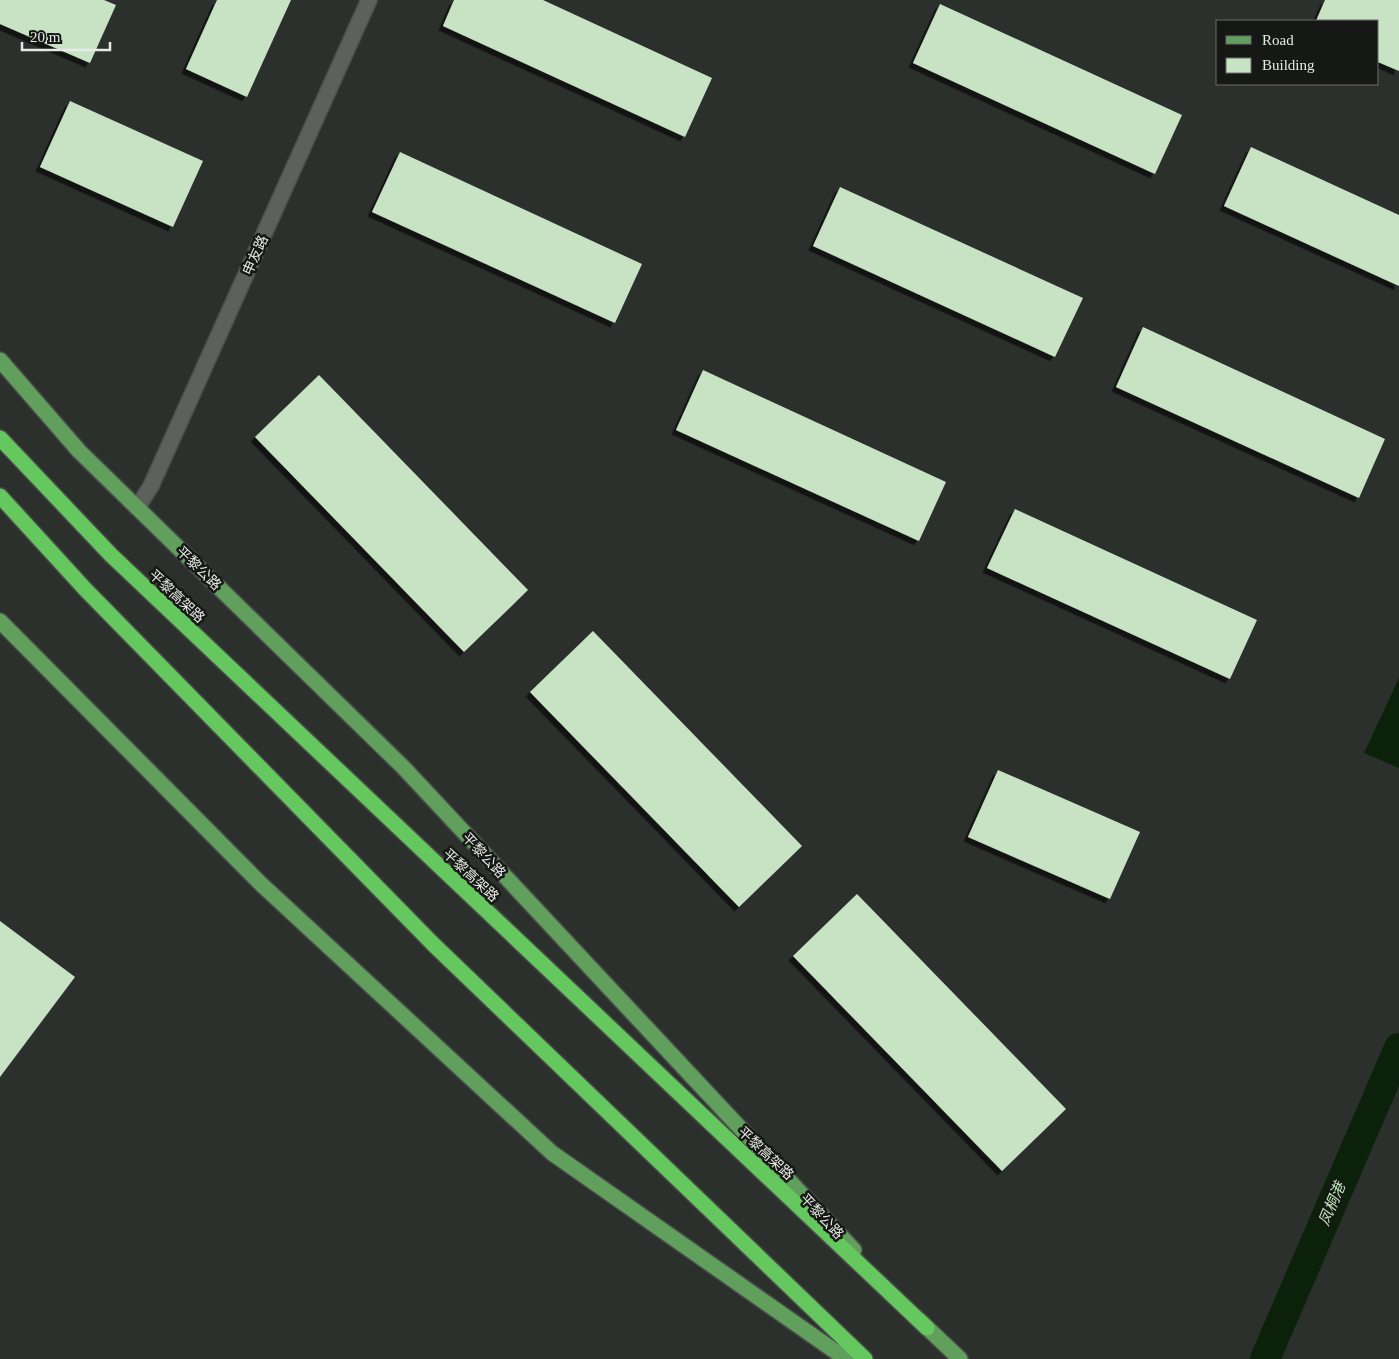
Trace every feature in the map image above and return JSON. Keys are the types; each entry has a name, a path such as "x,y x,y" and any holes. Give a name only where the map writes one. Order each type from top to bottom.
{"highway":[{"name":"平黎高架路","path":"0,438 111,555 927,1328"},
{"path":"0,496 85,589 434,945 865,1359"}],"main road":[{"name":"平黎公路","path":"0,360 79,451 403,767 927,1328 960,1359"},
{"path":"0,621 261,884 552,1153 846,1359"}],"street":[{"name":"申友路","path":"137,508 151,486 369,0"}],"shaded area":[{"path":"1399,678 1399,768 1364,753"}],"building":[{"path":"0,0 104,0 116,5 90,63 0,24"},
{"path":"217,0 291,0 247,97 186,69"},
{"path":"454,0 543,0 712,78 685,137 443,26"},
{"path":"1325,0 1399,0 1399,71 1379,62 1379,20 1316,20"},
{"path":"940,4 1182,115 1155,174 913,63"},
{"path":"70,101 203,161 173,227 40,167"},
{"path":"1251,147 1399,215 1399,286 1224,206"},
{"path":"400,152 642,264 615,323 372,212"},
{"path":"840,187 1083,298 1055,357 813,246"},
{"path":"1143,327 1385,439 1359,498 1116,387"},
{"path":"703,370 946,482 919,541 676,430"},
{"path":"319,375 528,590 464,652 255,437"},
{"path":"1015,509 1257,620 1230,679 987,568"},
{"path":"593,631 802,846 739,907 530,692"},
{"path":"998,770 1140,832 1110,899 968,837"},
{"path":"857,894 1066,1109 1002,1171 793,956"},
{"path":"0,921 75,977 0,1077"}],"waterway":[{"name":"凤桐港","path":"1265,1359 1399,1048"}]}
